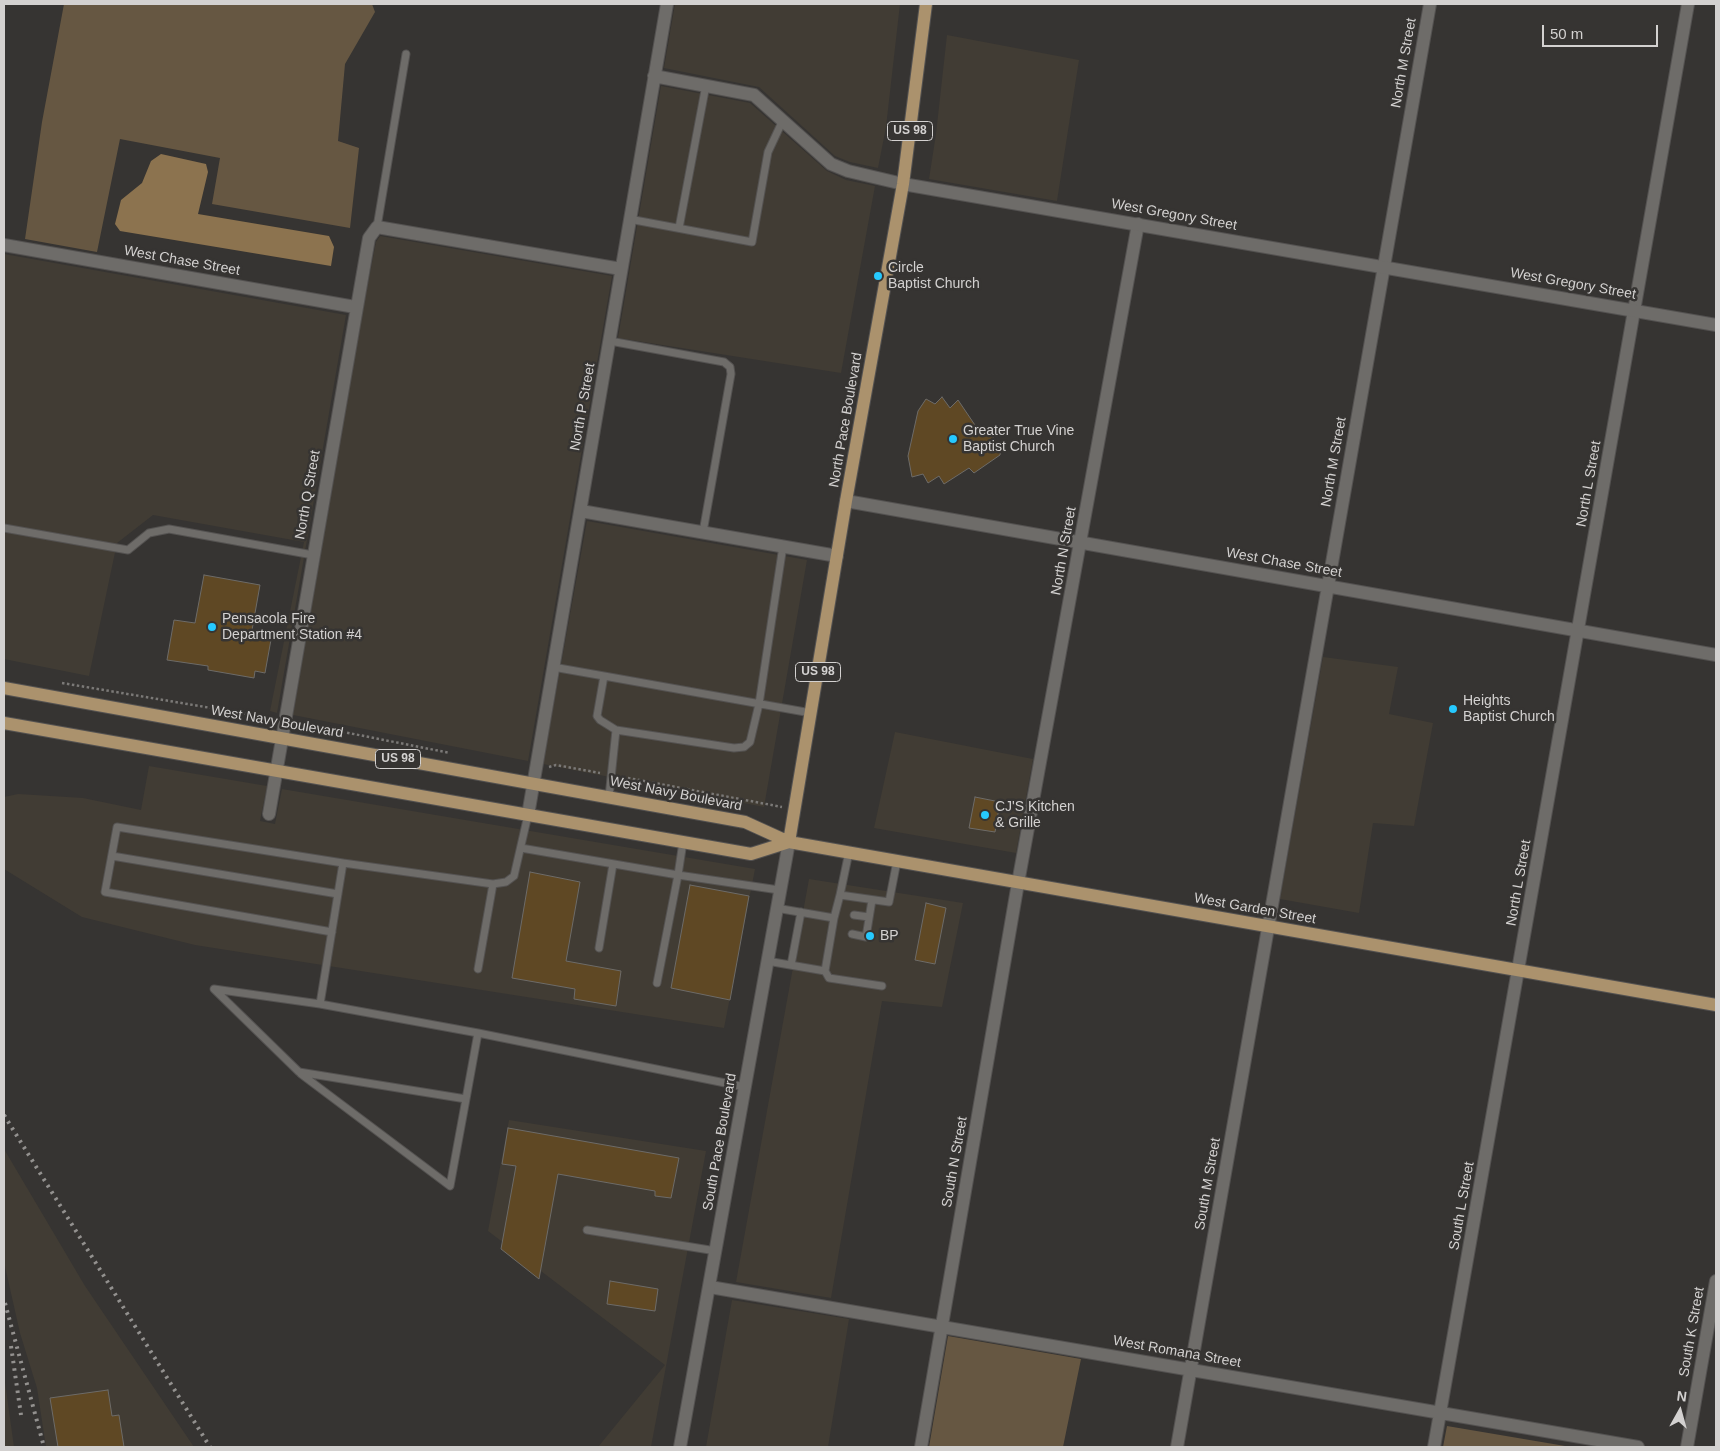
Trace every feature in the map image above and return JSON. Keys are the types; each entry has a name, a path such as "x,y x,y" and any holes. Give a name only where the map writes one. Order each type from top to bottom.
{"main road":[{"name":"North Pace Boulevard","path":"789,842 846,501 903,184 926,4"},
{"name":"West Navy Boulevard","path":"4,688 745,822 789,842"},
{"name":"US 98","path":"4,723 751,854 789,842"},
{"name":"West Garden Street","path":"789,842 1716,1005"}],"street":[{"name":"North P Street","path":"528,815 534,769 581,511 667,4"},
{"name":"North M Street","path":"1268,926 1430,4"},
{"name":"North L Street","path":"1519,970 1688,4"},
{"name":"West Gregory Street","path":"654,76 754,95 816,152 832,164 848,171 903,184 1716,324"},
{"name":"North N Street","path":"1018,883 1138,224"},
{"path":"377,227 621,269"},
{"name":"North Q Street","path":"269,814 355,307 369,238 377,227"},
{"name":"West Chase Street","path":"4,245 355,307"},
{"name":"West Chase Street","path":"846,501 1716,655"},
{"path":"581,511 837,556"},
{"name":"South Pace Boulevard","path":"680,1447 789,842"},
{"name":"South N Street","path":"921,1447 1018,883"},
{"name":"South M Street","path":"1177,1447 1268,926"},
{"name":"South L Street","path":"1434,1447 1519,970"},
{"name":"South K Street","path":"1687,1447 1716,1281"},
{"name":"West Romana Street","path":"710,1287 1638,1447"}],"lane":[{"path":"377,227 406,54"},
{"path":"678,228 706,85"},
{"path":"630,219 752,242 768,152 783,120"},
{"path":"610,341 724,362 730,367 731,374 703,532"},
{"path":"4,528 128,550 149,534 169,529 312,555"},
{"path":"604,676 597,716 616,730 734,748 744,747 750,742 759,704 783,546"},
{"path":"553,667 811,713"},
{"path":"609,797 616,730"},
{"path":"332,932 105,892 118,827 343,863 493,884 506,882 514,876 528,815"},
{"path":"657,983 683,842"},
{"path":"521,848 779,890"},
{"path":"849,852 825,971 829,978 882,986"},
{"path":"112,856 338,894"},
{"path":"840,895 889,902 896,861"},
{"path":"320,1004 343,863"},
{"path":"599,948 613,864"},
{"path":"478,969 493,884"},
{"path":"852,934 866,937 872,900"},
{"path":"776,908 836,914"},
{"path":"791,965 801,912"},
{"path":"854,915 870,917"},
{"path":"767,961 825,971"},
{"path":"478,1033 450,1186 299,1072 214,989 320,1004 478,1033 745,1087"},
{"path":"299,1072 466,1099"},
{"path":"587,1230 716,1251"}],"path":[{"path":"62,683 284,721 457,754"},
{"path":"534,769 556,765 759,801 794,811"}],"shaded area":[{"path":"64,4 372,4 375,12 345,64 338,141 359,148 350,228 212,204 220,158 120,139 97,252 25,239 42,122"},
{"path":"675,4 900,4 886,127 878,168 850,162 835,156 759,87 664,68"},
{"path":"947,35 1079,60 1057,201 929,179"},
{"path":"661,86 750,103 827,171 846,180 875,186 841,373 618,338"},
{"path":"161,154 206,164 208,172 198,214 329,236 334,247 331,266 120,231 115,224 121,200 142,183 151,161"},
{"path":"380,236 612,276 528,761 293,715 363,309 376,242"},
{"path":"4,254 346,315 277,713 270,711 304,542 153,515 117,543 89,676 4,659"},
{"path":"587,521 807,560 764,807 543,764"},
{"path":"1323,657 1398,667 1389,714 1433,723 1414,826 1373,823 1359,913 1280,899"},
{"path":"895,732 1033,759 1016,853 874,828"},
{"path":"149,766 267,786 260,821 275,824 282,789 755,869 724,1028 195,945 82,917 4,869 4,797 18,794 83,798 141,810"},
{"path":"809,879 963,903 942,1007 882,1001 831,1298 736,1282"},
{"path":"509,1120 706,1151 651,1447 598,1447 665,1365 488,1231"},
{"path":"4,1149 85,1286 194,1447 46,1447 37,1388 20,1333 4,1262"},
{"path":"732,1300 849,1319 828,1447 706,1447"},
{"path":"948,1336 1081,1359 1063,1447 929,1447"},
{"path":"4,1375 14,1447 4,1447"},
{"path":"1447,1426 1571,1447 1443,1447"}],"building":[{"name":"Greater True Vine Baptist Church","path":"942,397 950,408 958,400 979,431 985,426 1001,448 1000,455 974,473 969,468 944,484 939,476 928,483 923,474 912,477 908,456 918,411 926,399 935,404"},
{"name":"Pensacola Fire Department Station #4","path":"204,575 260,585 252,630 272,634 265,673 255,671 254,678 208,670 208,666 167,660 174,620 195,623"},
{"name":"CJ'S Kitchen & Grille","path":"975,797 1000,802 995,832 969,828"},
{"path":"530,872 580,882 566,961 621,971 616,1006 574,999 575,989 512,978"},
{"path":"690,885 749,896 730,1000 671,988"},
{"path":"926,903 946,908 935,964 915,960"},
{"path":"508,1128 679,1158 671,1198 655,1196 655,1191 558,1174 539,1279 501,1249 516,1166 502,1164"},
{"path":"610,1281 658,1289 655,1311 607,1304"},
{"path":"108,1390 112,1416 119,1415 124,1447 58,1447 50,1398"}],"railway":[{"path":"4,1115 210,1447"},
{"path":"5,1303 44,1447"},
{"path":"11,1346 21,1415"}],"place":[{"name":"Circle Baptist Church","path":"878,276"},
{"name":"Greater True Vine Baptist Church","path":"953,439"},
{"name":"Pensacola Fire Department Station #4","path":"212,627"},
{"name":"Heights Baptist Church","path":"1453,709"},
{"name":"CJ'S Kitchen & Grille","path":"985,815"},
{"name":"BP","path":"870,936"}]}
